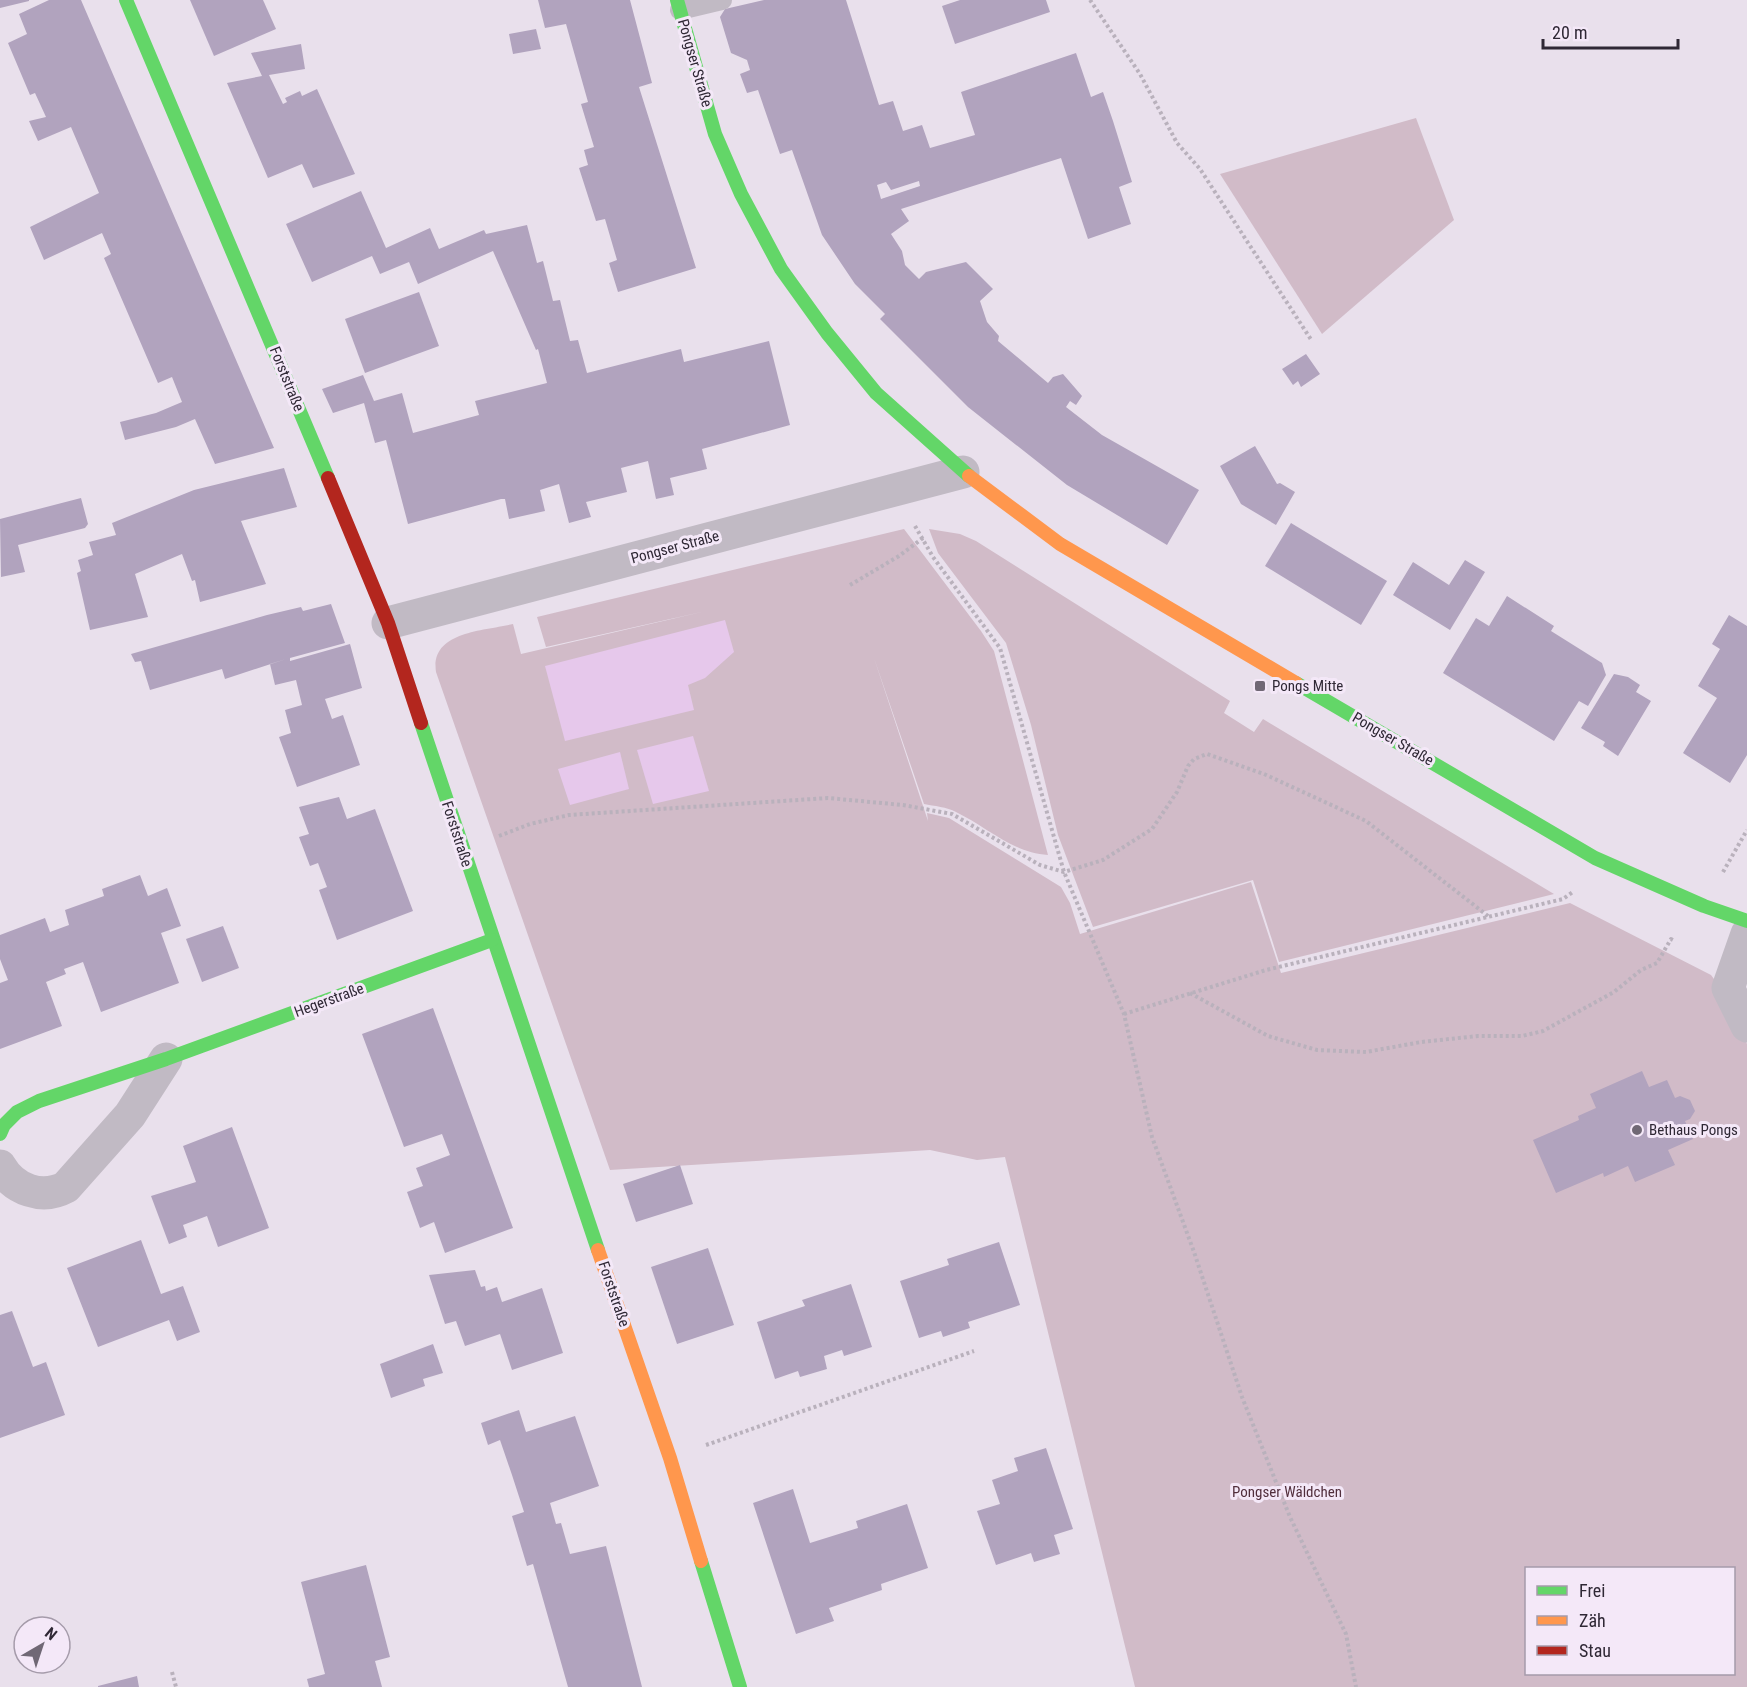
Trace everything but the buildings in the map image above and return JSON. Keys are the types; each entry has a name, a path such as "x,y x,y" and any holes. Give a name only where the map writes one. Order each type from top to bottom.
{"street":[{"name":"Forststraße","path":"126,0 252,292 388,623 492,940 670,1458 740,1687"},
{"name":"Pongser Straße","path":"678,5 715,134 741,194 781,269 827,333 876,393 963,472 1059,544 1595,858 1704,906 1747,921"},
{"name":"Pongser Straße","path":"388,623 963,472"},
{"name":"Hegerstraße","path":"0,1134 4,1125 16,1112 39,1101 166,1059 492,940"},
{"path":"1742,948 1728,988 1747,1026"},
{"path":"0,1166 14,1182 38,1193 57,1192 66,1186 130,1115 166,1059"}],"lane":[{"path":"678,5 722,0"}],"path":[{"path":"1090,0 1140,74 1177,143 1200,169 1312,341"},
{"path":"892,491 933,557 1000,648 1064,872 1124,1014 1152,1137 1247,1408 1290,1517 1346,1634 1356,1687"},
{"path":"850,585 899,556 923,538"},
{"path":"464,855 504,833 569,815 828,798 903,805 952,814 1040,866 1064,872 1103,860 1152,829 1177,792 1188,766 1194,759 1207,754 1274,778 1366,821 1488,916"},
{"path":"1124,1014 1266,970 1563,899 1573,892 1595,858"},
{"path":"1190,993 1268,1036 1317,1050 1366,1052 1421,1042 1478,1036 1522,1036 1543,1031 1592,1006 1641,970 1657,963 1671,939 1742,948"},
{"path":"670,1458 974,1351"},
{"path":"172,1672 176,1687"}],"green space":[{"path":"1416,118 1454,220 1322,334 1220,174"},
{"name":"Pongser Wäldchen","path":"904,529 994,651 1048,855 1023,850 952,810 924,804 874,658 928,821 927,813 949,818 1061,887 1070,903 1080,934 1251,882 1281,973 1570,903 1711,975 1725,994 1747,1044 1747,1687 1135,1687 1005,1157 977,1160 930,1150 610,1170 436,672 436,658 441,648 461,635 513,624 521,654 706,611 546,647 537,617"},
{"path":"929,529 960,534 976,541 1230,701 1224,713 1254,732 1263,719 1554,894 1279,962 1253,880 1093,927 1058,835 1031,725 1006,643 938,553"}],"sand":[{"path":"725,620 734,652 705,678 688,685 694,710 565,741 545,666"},
{"path":"693,736 709,791 653,804 637,750"},
{"path":"620,752 629,789 570,805 558,769"}],"traffic: fast":[{"path":"126,0 328,478"},
{"path":"677,0 715,134 741,194 781,269 827,333 876,393 969,476"},
{"path":"1296,683 1595,858 1704,906 1747,921"},
{"path":"421,723 598,1250"},
{"path":"0,1134 4,1125 17,1112 39,1101 166,1059 492,940"},
{"path":"701,1561 740,1687"}],"traffic: slow":[{"path":"969,476 1060,544 1296,683"},
{"path":"598,1250 670,1458 701,1561"}],"traffic: jam":[{"path":"328,478 388,623 421,723"}],"place":[{"name":"Pongs Mitte","path":"1260,686"},
{"name":"Bethaus Pongs","path":"1637,1130"}]}
